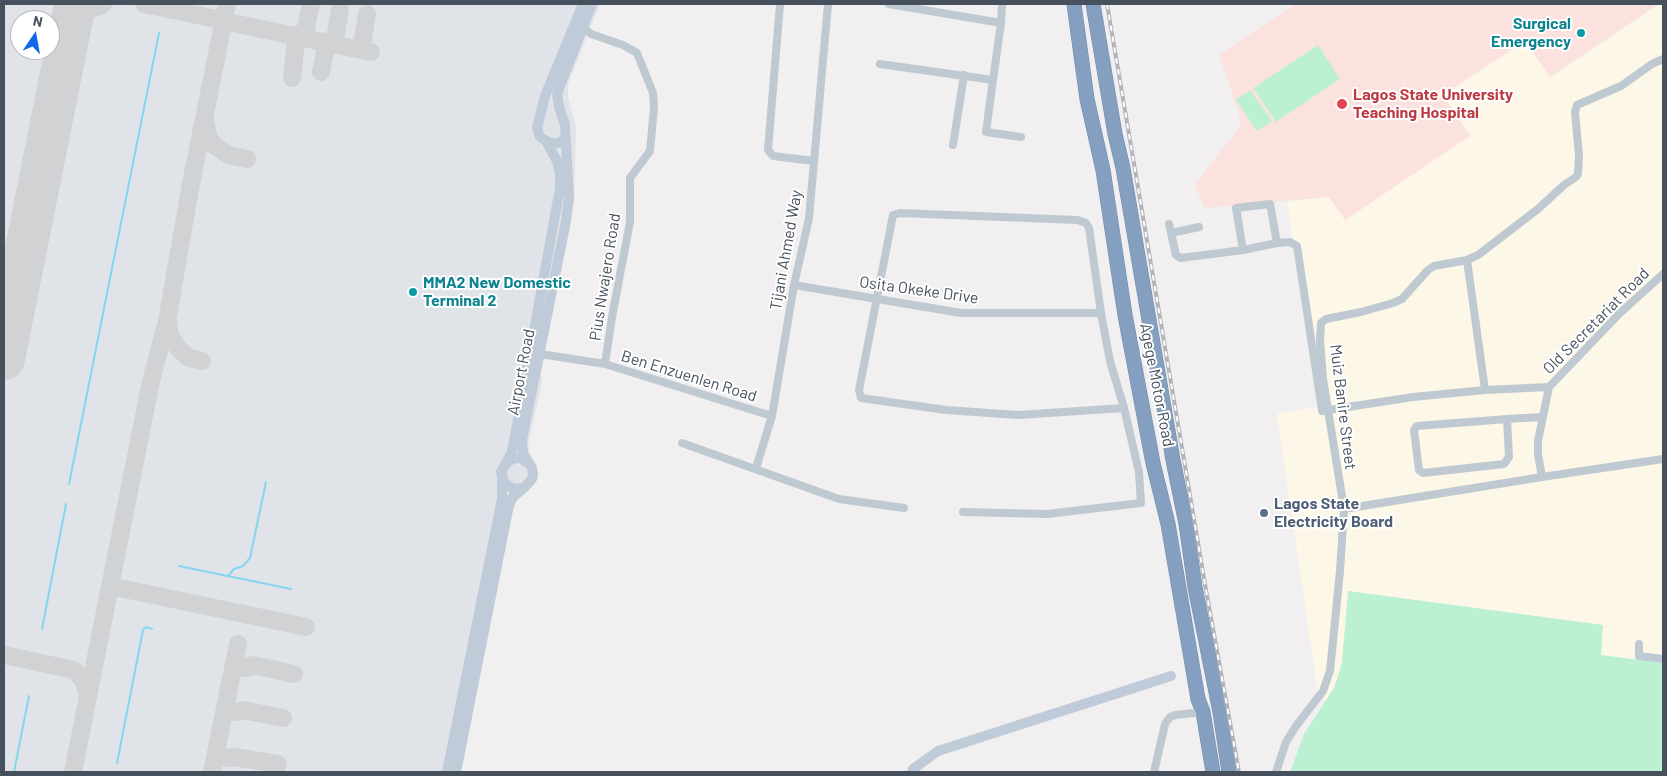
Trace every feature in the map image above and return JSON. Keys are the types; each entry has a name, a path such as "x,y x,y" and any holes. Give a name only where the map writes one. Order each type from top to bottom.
{"highway":[{"name":"Agege Motor Road","path":"1092,4 1115,134 1123,168 1173,460 1220,712 1229,772"},
{"name":"Agege Motor Road","path":"1073,7 1087,99 1103,170 1125,315 1153,463 1168,524 1198,699 1203,712 1213,772"},
{"path":"1153,463 1173,460"}],"main road":[{"path":"583,4 545,96 539,116 537,128 540,137 546,142 560,143 565,138 565,125 557,102 558,88 584,28 592,4"},
{"path":"539,116 548,110 560,113"},
{"name":"Airport Road","path":"528,463 523,454 522,440 569,198 565,138"},
{"name":"Airport Road","path":"506,463 511,454 514,441 560,188 560,174 557,161 546,142"},
{"path":"447,772 501,504 502,472 506,463 515,458 528,463 533,474 528,484 513,497 510,505 456,772"},
{"path":"502,477 508,486 518,489 524,488"},
{"path":"912,772 913,769 938,752 1171,676"}],"street":[{"path":"780,4 768,150 773,156 814,161"},
{"name":"Tijani Ahmed Way","path":"756,468 772,416 794,285 809,218 828,4"},
{"path":"889,4 1001,23"},
{"path":"1002,4 986,132 1021,137"},
{"name":"Pius Nwajero Road","path":"584,28 591,34 623,45 637,53 653,93 654,103 650,151 630,178 630,222 605,364"},
{"path":"1485,390 1467,260 1478,255 1538,209 1564,184 1578,174 1579,161 1575,112 1577,105 1621,86 1652,64 1663,59"},
{"path":"880,64 993,80"},
{"path":"953,145 964,75"},
{"path":"1243,250 1236,208 1270,204 1277,243"},
{"path":"963,512 1047,514 1141,504 1139,472 1124,408 1110,361 1089,228 1086,223 1078,220 900,212 893,215 858,390 861,398 946,410 1018,415 1124,408"},
{"path":"1169,224 1176,256 1181,258 1243,250 1277,243 1290,242 1297,246 1322,411 1413,397 1485,390 1549,387"},
{"path":"1171,233 1199,227"},
{"name":"Muiz Banire Street","path":"1276,772 1286,742 1323,691 1330,671 1344,509 1323,379 1321,323 1326,319 1393,303 1402,299 1428,270 1434,266 1467,260"},
{"name":"Old Secretariat Road","path":"1542,477 1538,454 1542,417 1549,387 1619,314 1663,274"},
{"name":"Osita Okeke Drive","path":"794,285 961,312 1101,313"},
{"name":"Ben Enzuenlen Road","path":"540,354 605,364 772,416"},
{"path":"1507,420 1509,457 1504,464 1423,473 1419,470 1414,430 1417,426 1542,417"},
{"path":"682,443 839,499 904,508"},
{"path":"1344,509 1663,459"},
{"path":"1639,644 1638,656 1663,659"},
{"path":"1154,772 1164,724 1170,717 1175,715 1203,712"}],"shaded area":[{"path":"4,4 600,4 568,84 568,97 576,127 574,199 541,373 542,382 528,446 537,472 518,497 513,509 459,772 4,772"},
{"name":"Lagos State University Teaching Hospital","path":"1296,4 1659,4 1550,77 1525,41 1443,95 1470,136 1345,220 1329,197 1204,208 1195,184 1241,126 1239,114 1219,55"},
{"path":"1659,4 1663,4 1663,663 1600,655 1603,625 1348,591 1342,663 1334,688 1326,700 1318,695 1277,414 1317,407 1287,201 1330,197 1345,220 1470,136 1442,95 1526,41 1551,77"}],"green space":[{"path":"1318,45 1340,79 1276,122 1253,88"},
{"path":"1250,90 1272,121 1257,131 1236,100"},
{"path":"1348,591 1603,625 1601,655 1663,663 1663,772 1290,772 1304,734 1334,688 1342,663"}],"waterway":[{"path":"69,484 159,33"},
{"path":"228,576 234,569 243,566 250,558 266,482"},
{"path":"42,629 66,504"},
{"path":"179,566 291,589"},
{"path":"117,763 143,630 146,627 152,629"},
{"path":"14,772 29,696"}],"taxiway":[{"path":"69,32 81,16 103,4"},
{"path":"144,4 216,19 225,12"},
{"path":"73,772 151,381 167,321 192,178 227,4"},
{"path":"297,36 306,28 311,4"},
{"path":"330,43 335,39 340,9"},
{"path":"357,49 362,45 367,14"},
{"path":"223,21 371,52"},
{"path":"292,78 295,36"},
{"path":"321,72 326,47 323,42"},
{"path":"205,120 209,139 214,145 228,155 247,159"},
{"path":"168,322 170,336 179,349 189,358 202,361"},
{"path":"110,586 306,627"},
{"path":"212,772 238,644"},
{"path":"4,655 74,670 84,681 88,697"},
{"path":"234,662 240,667 247,668 253,665 294,674"},
{"path":"225,706 232,711 243,710 283,718"},
{"path":"216,752 222,757 227,758 234,757 278,764"}],"runway":[{"path":"4,359 75,4"}],"railway":[{"path":"1107,4 1206,590 1239,772"}],"place":[{"name":"Surgical Emergency","path":"1581,33"},
{"name":"Lagos State University Teaching Hospital","path":"1342,104"},
{"name":"MMA2 New Domestic Terminal 2","path":"413,292"},
{"name":"Lagos State Electricity Board","path":"1264,513"}]}
